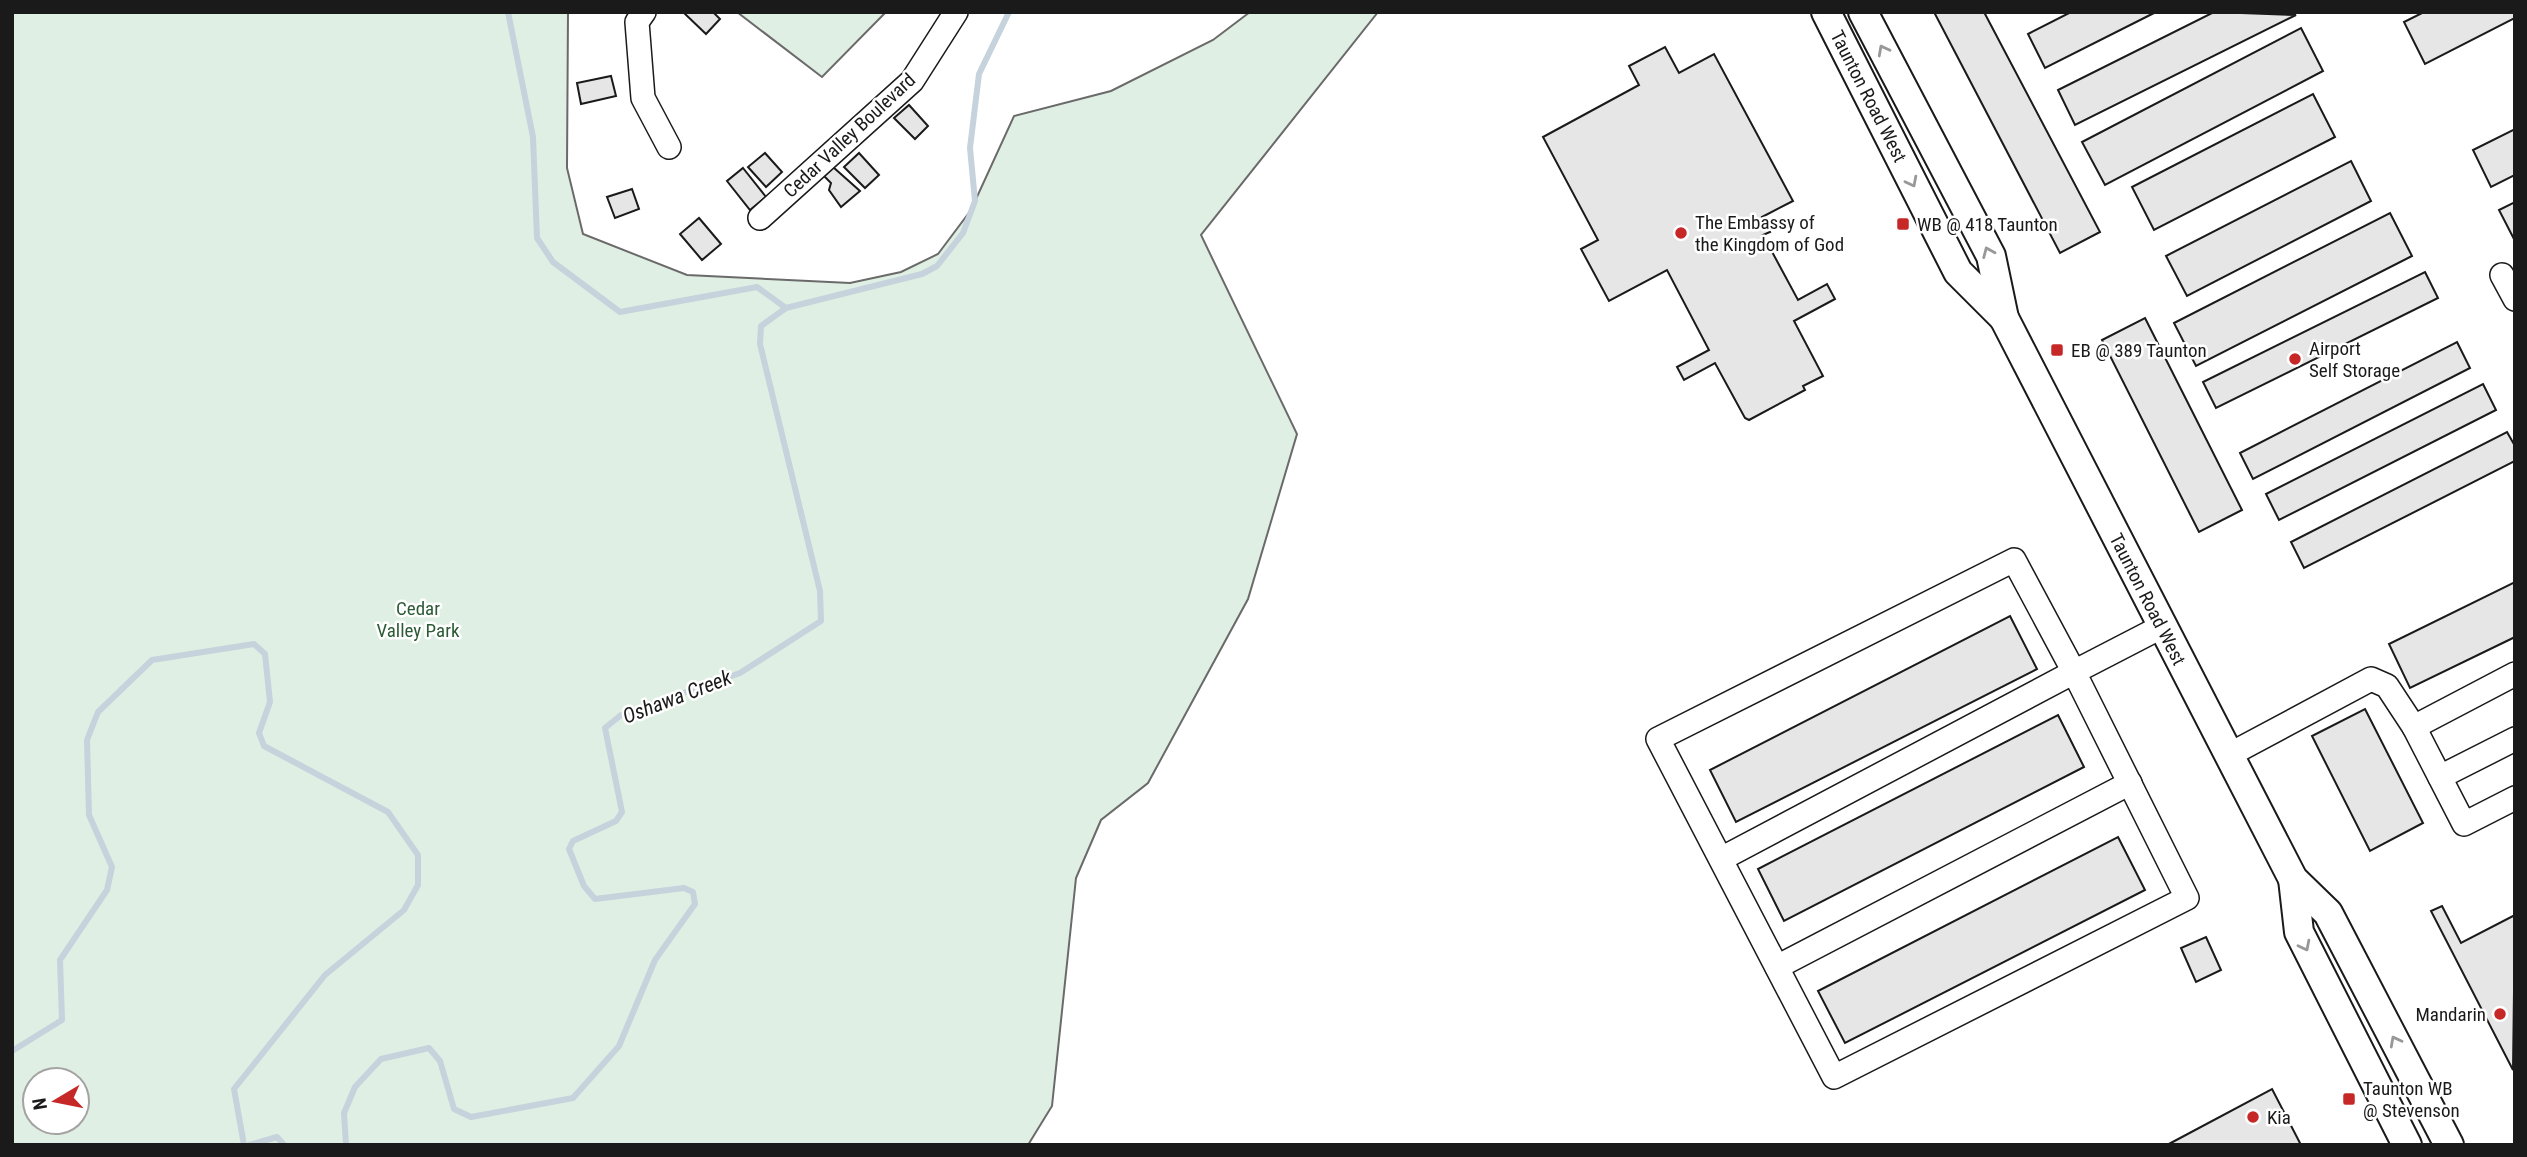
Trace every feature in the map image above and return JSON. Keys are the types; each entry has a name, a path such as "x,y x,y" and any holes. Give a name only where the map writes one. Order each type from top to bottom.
{"main road":[{"name":"Taunton Road West","path":"1826,12 1958,272 2004,318"},
{"name":"Taunton Road West","path":"1863,12 1991,256 2004,318 2293,879 2328,914 2449,1145"},
{"name":"Taunton Road West","path":"2293,879 2299,932 2407,1145"}],"street":[{"path":"644,12 637,22 643,98 669,147"},
{"name":"Cedar Valley Boulevard","path":"760,218 912,81 956,12"},
{"path":"2502,275 2515,299"},
{"path":"2014,560 2130,783 2187,898 1834,1077 1658,739 2014,560"},
{"path":"1721,859 2163,626"},
{"path":"2414,727 2515,674"},
{"path":"2229,755 2371,680 2387,685 2414,727 2464,824 2515,798"},
{"path":"2440,777 2515,739"},
{"path":"1777,967 2130,783"}],"green space":[{"name":"Cedar Valley Park","path":"12,12 568,12 567,168 583,234 687,275 850,283 901,272 938,254 971,210 1014,116 1111,91 1213,40 1250,12 1378,12 1201,235 1297,434 1248,599 1148,783 1101,820 1076,878 1052,1106 1028,1145 12,1145"},
{"path":"737,12 886,12 822,77"}],"building":[{"path":"683,12 713,12 720,19 706,34"},
{"path":"1934,12 1984,12 2100,232 2060,253"},
{"path":"2071,12 2156,12 2045,68 2028,34"},
{"path":"2214,12 2296,15 2075,125 2058,90"},
{"path":"2424,12 2515,12 2515,18 2425,64 2404,22"},
{"path":"2301,28 2323,71 2105,185 2082,142"},
{"name":"The Embassy of the Kingdom of God","path":"1665,47 1679,73 1714,54 1793,201 1762,217 1770,232 1763,235 1798,300 1827,284 1835,299 1794,321 1823,376 1803,386 1805,390 1749,420 1745,418 1715,363 1684,380 1677,367 1709,350 1667,270 1609,301 1581,249 1598,240 1543,137 1639,85 1629,66"},
{"path":"611,76 616,96 581,104 577,83"},
{"path":"2313,94 2335,137 2154,230 2132,187"},
{"path":"909,105 928,126 915,139 894,118"},
{"path":"2515,129 2515,175 2491,187 2473,150"},
{"path":"765,153 782,172 766,187 748,167"},
{"path":"859,153 879,175 865,188 844,167"},
{"path":"2351,161 2371,201 2187,296 2166,256"},
{"path":"833,167 860,191 841,207 829,190 831,183 824,176"},
{"path":"743,168 766,197 750,210 727,181"},
{"path":"632,189 639,209 615,218 607,197"},
{"path":"2515,202 2515,241 2499,210"},
{"path":"2390,213 2412,256 2196,366 2174,323"},
{"path":"699,218 721,244 702,260 680,234"},
{"path":"2425,272 2438,298 2216,408 2203,382"},
{"path":"2145,318 2242,510 2199,532 2102,340"},
{"path":"2457,342 2470,368 2253,479 2240,453"},
{"path":"2483,384 2496,410 2279,520 2266,494"},
{"path":"2507,432 2515,446 2515,461 2304,568 2291,542"},
{"path":"2515,582 2515,637 2410,688 2389,644"},
{"path":"2010,616 2037,669 1736,822 1710,770"},
{"path":"2365,709 2423,823 2370,851 2312,736"},
{"path":"2058,715 2084,767 1784,921 1758,869"},
{"path":"2118,837 2145,890 1845,1043 1818,991"},
{"name":"Mandarin","path":"2442,906 2461,943 2515,915 2513,1070 2431,911"},
{"path":"2206,937 2221,970 2196,982 2181,948"},
{"name":"Kia","path":"2272,1089 2301,1145 2167,1145"}],"waterway":[{"path":"508,12 533,137 537,238 553,262 620,312 757,287 786,308"},
{"name":"Oshawa Creek","path":"346,1145 344,1113 355,1087 381,1059 429,1048 440,1061 454,1109 471,1117 573,1098 619,1046 655,960 695,904 693,892 684,888 595,899 584,886 569,849 573,841 616,821 622,812 605,728 621,715 740,673 821,621 820,591 760,344 761,326 786,308 922,274 937,266 963,233 975,201 970,148 979,74 1009,12"},
{"name":"Oshawa Creek","path":"12,1051 62,1020 60,960 107,890 112,867 89,815 87,740 98,712 152,660 254,644 265,654 270,702 259,733 264,746 388,812 418,855 418,885 404,910 325,975 234,1089 244,1145"},
{"name":"Oshawa Creek","path":"249,1145 277,1137 284,1145"}],"place":[{"name":"WB @ 418 Taunton","path":"1903,224"},
{"name":"The Embassy of the Kingdom of God","path":"1681,233"},
{"name":"EB @ 389 Taunton","path":"2057,350"},
{"name":"Airport Self Storage","path":"2295,359"},
{"name":"Mandarin","path":"2500,1014"},
{"name":"Taunton WB @ Stevenson","path":"2349,1099"},
{"name":"Kia","path":"2253,1117"}]}
